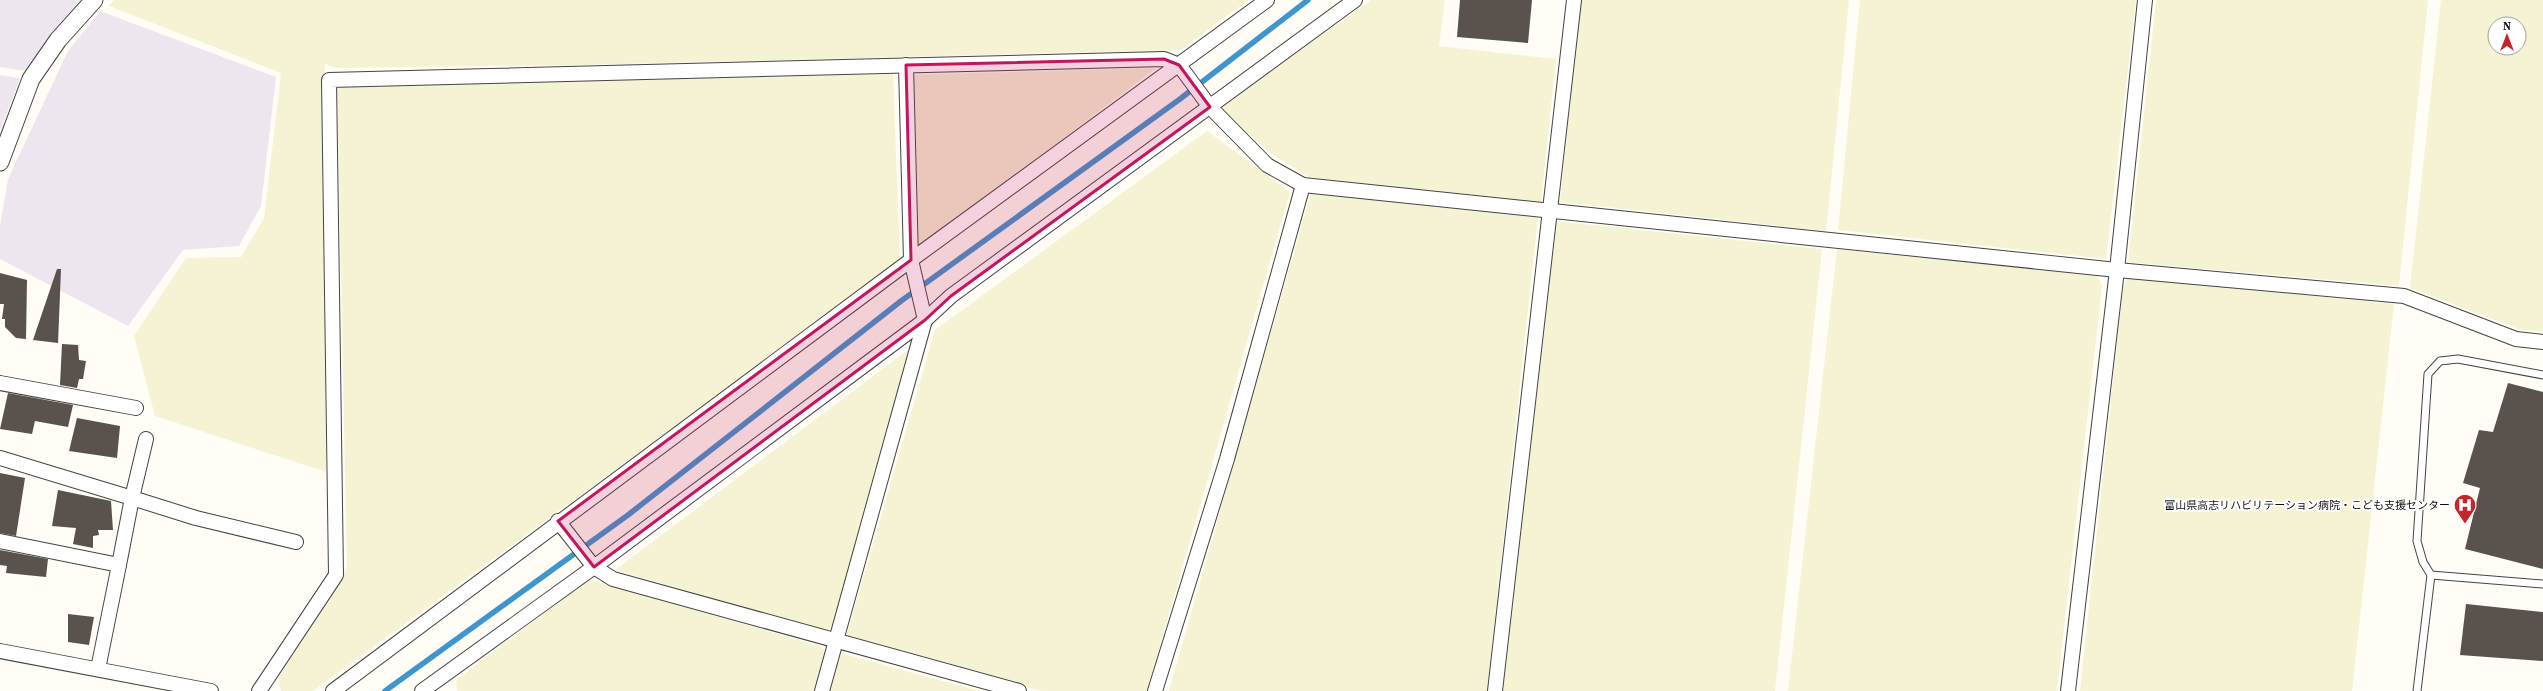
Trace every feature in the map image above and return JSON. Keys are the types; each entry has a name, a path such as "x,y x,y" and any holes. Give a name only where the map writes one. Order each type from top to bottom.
{"street":[{"path":"0,162 31,79 58,40 94,0"},
{"path":"333,691 558,521 1267,0"},
{"path":"422,691 594,566 925,320 951,296 1355,0"},
{"path":"1495,691 1574,0"},
{"path":"2068,691 2117,270 2145,0"},
{"path":"258,691 336,575 329,80 1164,59 1179,65 1210,107 1267,165 1303,185 2117,270 2404,296 2516,339 2543,342"},
{"path":"822,691 838,640 925,320 912,260 906,65"},
{"path":"1155,691 1227,459 1303,185"},
{"path":"0,383 136,408"},
{"path":"98,670 132,498 146,439"},
{"path":"0,458 196,518 296,542"},
{"path":"558,521 594,566 613,579 1019,691"},
{"path":"0,541 119,565"},
{"path":"0,651 211,691"}],"lane":[{"path":"2417,691 2431,575 2423,562 2417,541 2428,374 2440,361 2458,358 2543,375"},
{"path":"2431,575 2543,584"}],"highlighted area":[{"path":"1164,59 1179,65 1210,107 951,296 925,320 594,567 558,521 911,260 906,65"}],"shaded area":[{"path":"0,0 80,0 26,71 0,67"},
{"path":"114,0 1249,0 1180,50 581,65 336,68 325,64 326,472 155,416 134,336 186,258 241,257 264,218 281,73 109,6"},
{"path":"1371,0 1445,0 1439,46 1556,59 1541,203 1308,177 1272,154 1219,108"},
{"path":"1581,0 1849,0 1826,231 1560,202"},
{"path":"1860,0 2136,0 2106,259 1838,230"},
{"path":"2156,0 2428,0 2399,286 2128,262"},
{"path":"2441,0 2543,0 2543,332 2518,329 2410,288"},
{"path":"100,11 276,77 261,206 239,246 183,250 128,326 0,259 0,226 8,179 68,51"},
{"path":"1156,68 918,248 913,75"},
{"path":"893,74 900,261 313,691 281,691 278,676 347,568 337,86"},
{"path":"0,75 20,78 0,131"},
{"path":"1207,131 1290,192 1147,691 1041,691 846,637 935,330"},
{"path":"1311,192 1538,217 1487,691 1169,691"},
{"path":"1555,221 1822,249 1775,691 1501,691 1534,421"},
{"path":"1837,249 2097,276 2102,285 2057,691 1788,691"},
{"path":"2128,277 2394,304 2352,691 2080,691 2123,286"},
{"path":"913,346 832,626 826,631 615,570"},
{"path":"588,579 820,646 825,651 813,691 457,691 456,680"},
{"path":"840,653 979,691 829,691"}],"building":[{"path":"1460,0 1532,0 1528,43 1457,37"},
{"path":"57,269 61,269 58,343 33,340"},
{"path":"0,273 27,280 26,339 16,338 5,327 5,319 2,319 4,304 0,304"},
{"path":"62,344 78,345 79,360 86,361 83,379 79,379 77,388 60,385"},
{"path":"2508,383 2543,392 2543,569 2465,549 2480,488 2463,483 2479,430 2493,432"},
{"path":"8,393 73,405 68,427 35,421 32,434 0,429"},
{"path":"77,418 120,426 117,458 69,451"},
{"path":"0,473 25,478 16,536 0,533"},
{"path":"58,490 111,501 113,530 98,530 99,535 93,536 93,548 73,544 76,528 52,526"},
{"path":"0,550 48,559 46,577 6,573 7,566 0,565"},
{"path":"2466,604 2543,612 2543,661 2460,655"},
{"path":"68,614 94,617 89,645 68,642"}],"waterway":[{"path":"385,691 628,515 901,301 1180,99 1308,0"}],"place":[{"name":"富山県高志リハビリテーション病院・こども支援センター","path":"2465,524"}]}
